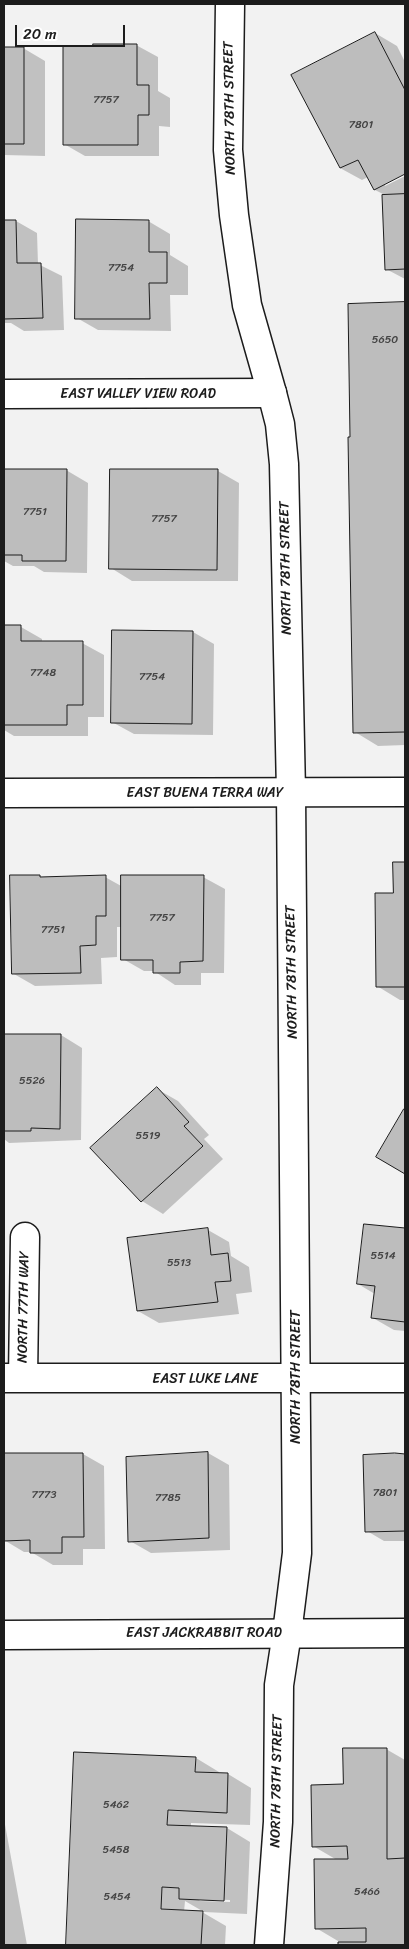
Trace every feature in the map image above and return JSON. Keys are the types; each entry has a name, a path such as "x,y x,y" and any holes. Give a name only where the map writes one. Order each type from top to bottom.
{"street":[{"name":"NORTH 78TH STREET","path":"230,4 228,150 234,215 247,305 280,424 284,464 291,792 297,1553 279,1685 278,1822 269,1945"},
{"name":"EAST VALLEY VIEW ROAD","path":"4,394 272,393"},
{"name":"EAST BUENA TERRA WAY","path":"4,794 405,792"},
{"name":"NORTH 77TH WAY","path":"13,1378 24,1236"},
{"name":"EAST LUKE LANE","path":"13,1378 405,1378"},
{"name":"EAST JACKRABBIT ROAD","path":"4,1635 405,1633"}],"building":[{"path":"375,32 405,90 405,174 374,190 358,160 340,168 291,75"},
{"path":"93,44 137,44 137,85 149,85 149,115 138,115 138,145 63,145 63,46 93,46"},
{"path":"4,47 24,47 24,144 4,144"},
{"path":"405,194 405,269 385,270 382,195"},
{"path":"76,219 149,220 149,252 167,252 167,283 149,283 150,319 75,319"},
{"path":"4,220 16,220 17,263 41,263 43,318 4,319"},
{"path":"405,302 405,732 353,733 348,437 350,437 348,304"},
{"path":"4,469 67,469 66,561 22,561 22,555 4,555"},
{"path":"110,469 218,469 217,570 109,569"},
{"path":"4,625 21,625 21,641 83,641 83,705 67,705 67,725 4,725"},
{"path":"112,630 193,631 192,724 111,723"},
{"path":"393,862 405,862 405,987 376,987 375,893 393,893"},
{"path":"10,875 40,875 40,877 106,875 106,916 96,916 96,945 80,946 81,973 12,974"},
{"path":"121,875 204,875 203,961 180,962 180,973 153,973 153,960 121,960"},
{"path":"4,1034 61,1034 60,1129 31,1128 31,1131 4,1131"},
{"path":"157,1087 189,1122 184,1126 203,1146 141,1202 90,1148"},
{"path":"405,1109 405,1174 376,1157"},
{"path":"364,1224 405,1228 405,1322 371,1318 375,1286 357,1284"},
{"path":"208,1228 211,1255 228,1253 231,1281 215,1282 218,1302 137,1311 127,1238"},
{"path":"208,1452 209,1538 128,1542 126,1457"},
{"path":"4,1453 83,1453 84,1537 62,1537 62,1553 30,1553 30,1540 4,1541"},
{"path":"405,1454 405,1531 365,1532 363,1455"},
{"path":"343,1748 387,1748 387,1859 405,1858 405,1945 338,1945 338,1942 366,1942 366,1928 315,1929 314,1859 348,1859 347,1846 312,1847 311,1785 343,1784"},
{"path":"74,1752 196,1757 195,1772 228,1773 227,1813 168,1810 167,1825 227,1827 224,1901 179,1899 179,1888 162,1887 161,1909 203,1911 201,1945 66,1945"}]}
